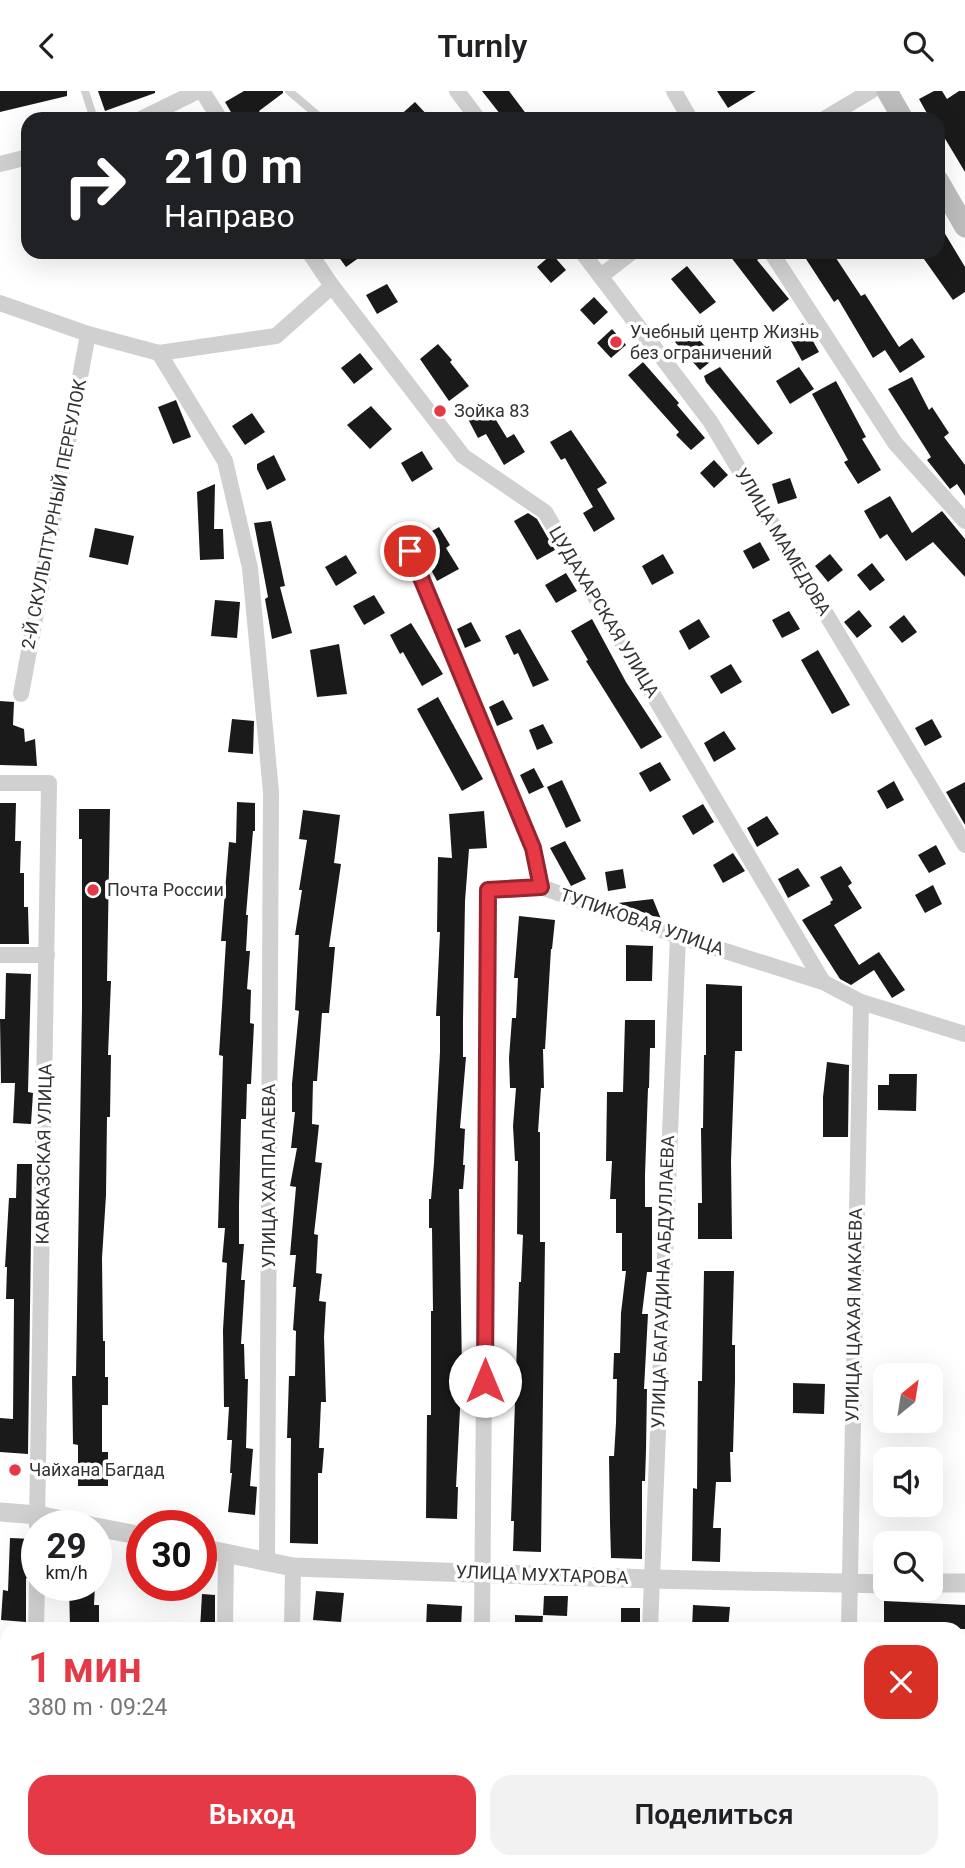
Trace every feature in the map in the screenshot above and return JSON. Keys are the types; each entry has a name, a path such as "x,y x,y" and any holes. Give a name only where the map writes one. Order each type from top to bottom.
{"main road":[{"path":"887,91 899,112"},
{"path":"945,192 965,227"}],"street":[{"path":"156,112 200,91 215,112"},
{"path":"457,91 473,112"},
{"path":"674,91 686,112"},
{"path":"836,112 871,91"},
{"path":"0,164 21,159"},
{"name":"ЦУДАХАРСКАЯ УЛИЦА","path":"314,259 463,456 545,512 823,982"},
{"name":"УЛИЦА МАМЕДОВА","path":"587,259 710,421 965,845"},
{"path":"601,277 623,259"},
{"path":"776,259 895,443 965,521"},
{"path":"0,303 88,334 159,353 276,337 332,286"},
{"name":"2-Й СКУЛЬПТУРНЫЙ ПЕРЕУЛОК","path":"21,694 88,334"},
{"name":"УЛИЦА ХАППАЛАЕВА","path":"159,353 225,461 250,568 271,792 267,1560"},
{"name":"ТУПИКОВАЯ УЛИЦА","path":"410,551 533,848 541,887 678,936 823,982 861,1002 965,1034"},
{"name":"КАВКАЗСКАЯ УЛИЦА","path":"0,783 49,783 38,1510"},
{"path":"482,1622 488,890 541,887"},
{"name":"УЛИЦА БАГАУДИНА АБДУЛЛАЕВА","path":"650,1622 678,936"},
{"path":"779,968 802,945"},
{"path":"0,955 47,955"},
{"name":"УЛИЦА ЦАХАЯ МАКАЕВА","path":"849,1622 861,1002"},
{"path":"0,1512 21,1517"},
{"name":"УЛИЦА МУХТАРОВА","path":"217,1551 293,1567 873,1584"},
{"path":"225,1622 226,1553"},
{"path":"292,1622 293,1567"},
{"path":"943,1583 965,1583"},
{"path":"36,1622 37,1601"}],"lane":[{"path":"85,91 92,112"},
{"path":"289,91 314,112"}],"building":[{"path":"0,91 67,91 67,96 0,112"},
{"path":"98,91 155,91 155,93 105,111"},
{"path":"244,91 283,91 260,112 231,112 225,102"},
{"path":"482,91 509,91 525,112 498,112"},
{"path":"717,91 756,91 728,108"},
{"path":"934,91 942,91 947,99 959,91 965,91 965,172 945,139 945,112 926,112 919,99"},
{"path":"415,102 424,112 404,112"},
{"path":"945,234 965,267 965,292 953,300 924,259 945,259"},
{"path":"340,259 357,259 346,267"},
{"path":"546,259 556,259 566,270 551,283 537,267"},
{"path":"732,259 759,259 789,299 773,312"},
{"path":"806,259 837,259 861,296 865,294 899,347 912,338 925,357 900,373 885,350 873,358 838,299 834,302"},
{"path":"687,266 716,302 700,314 671,279"},
{"path":"387,284 398,302 377,314 366,295"},
{"path":"594,297 608,312 594,325 580,310"},
{"path":"803,323 819,352 802,361 786,332"},
{"path":"612,329 626,345 611,358 597,343"},
{"path":"691,330 715,358 700,370 675,342"},
{"path":"438,344 469,386 449,401 420,359"},
{"path":"360,353 373,369 354,384 341,368"},
{"path":"643,362 705,438 691,450 676,435 679,432 628,375"},
{"path":"720,367 773,433 758,445 706,382 704,376"},
{"path":"799,367 814,389 790,404 776,381"},
{"path":"912,377 929,410 932,407 949,433 944,437 965,465 965,496 957,484 950,489 927,460 931,457 888,389"},
{"path":"836,381 866,437 862,439 881,470 858,484 844,462 848,460 812,394"},
{"path":"176,400 191,437 173,444 158,407"},
{"path":"371,406 392,429 370,449 347,425"},
{"path":"488,407 507,438 514,434 525,452 504,465 486,434 478,438 468,419"},
{"path":"252,413 265,432 245,445 232,426"},
{"path":"571,430 607,483 597,489 615,519 594,532 583,513 593,507 565,458 561,460 550,442"},
{"path":"422,451 433,469 412,482 401,463"},
{"path":"274,455 286,480 267,490 257,464"},
{"path":"714,460 728,475 714,488 700,473"},
{"path":"790,478 797,498 778,504 772,484"},
{"path":"215,484 214,529 223,529 224,559 200,560 197,492"},
{"path":"890,496 912,533 942,511 965,539 965,577 933,542 906,561 887,534 880,539 864,511"},
{"path":"528,513 537,519 555,550 537,560 514,521"},
{"path":"271,521 285,586 280,587 292,633 272,639 265,599 268,597 254,523"},
{"path":"439,527 450,545 446,548 459,569 437,581 418,539"},
{"path":"95,528 134,536 128,565 89,557"},
{"path":"760,542 770,560 753,569 743,551"},
{"path":"663,554 674,573 652,585 642,566"},
{"path":"830,554 843,570 828,582 815,566"},
{"path":"346,555 357,573 336,586 325,567"},
{"path":"872,563 885,580 870,591 857,575"},
{"path":"566,573 577,591 556,603 545,585"},
{"path":"374,595 385,613 364,625 353,606"},
{"path":"215,600 240,602 237,638 211,636"},
{"path":"859,610 872,626 857,638 844,622"},
{"path":"789,611 800,629 782,638 772,620"},
{"path":"904,615 917,632 902,643 889,627"},
{"path":"592,619 626,682 662,737 641,749 586,661 588,660 571,631"},
{"path":"699,619 710,637 689,650 679,631"},
{"path":"471,622 481,641 465,648 457,629"},
{"path":"411,623 443,674 422,686 390,635"},
{"path":"520,629 549,680 533,687 518,653 514,655 505,636"},
{"path":"339,644 347,694 317,697 310,650"},
{"path":"818,650 850,705 832,714 801,660"},
{"path":"731,664 742,682 721,694 710,676"},
{"path":"438,697 483,779 462,791 417,709"},
{"path":"503,700 513,719 497,726 489,707"},
{"path":"0,701 14,702 13,725 24,729 25,742 35,739 37,766 0,765"},
{"path":"232,719 254,721 253,754 228,752"},
{"path":"932,719 942,737 925,746 915,728"},
{"path":"543,724 553,743 537,750 529,730"},
{"path":"724,731 736,749 714,762 704,743"},
{"path":"660,762 671,780 650,792 639,773"},
{"path":"534,768 544,787 529,794 520,775"},
{"path":"562,780 581,821 566,828 547,787"},
{"path":"894,781 904,800 887,809 877,791"},
{"path":"965,782 965,825 946,792"},
{"path":"237,802 255,803 255,831 246,915 246,951 250,951 247,989 251,990 250,1023 254,1024 251,1084 247,1084 246,1119 241,1119 239,1244 244,1244 241,1344 244,1344 245,1379 248,1379 246,1448 253,1449 250,1486 257,1487 255,1515 228,1512 232,1440 227,1440 229,1407 224,1407 223,1330 227,1263 222,1262 225,1228 218,1228 223,1056 219,1055 226,941 221,941 229,842 236,843"},
{"path":"0,803 16,803 15,841 21,841 20,873 24,873 24,907 28,907 29,944 0,944"},
{"path":"703,804 714,822 693,835 682,816"},
{"path":"79,809 110,809 107,981 111,981 108,1055 111,1055 110,1117 107,1117 102,1258 103,1341 105,1377 108,1377 108,1405 102,1405 102,1452 108,1452 108,1486 78,1486 78,1445 73,1444 72,1376 76,1376 82,1008 82,839 79,839"},
{"path":"303,810 340,815 334,863 341,864 329,947 335,947 329,1013 322,1013 317,1081 313,1081 312,1124 319,1125 315,1162 322,1163 314,1234 318,1235 316,1273 322,1274 319,1301 326,1302 326,1402 321,1402 319,1448 324,1448 322,1473 318,1473 318,1544 290,1543 291,1438 287,1438 289,1376 295,1376 296,1331 293,1330 296,1287 293,1287 296,1255 290,1255 296,1187 290,1186 297,1148 291,1148 295,1112 292,1112 292,1084 299,1011 295,1010 299,935 295,935 307,840 299,839"},
{"path":"484,811 487,848 469,849 465,901 463,1057 466,1057 460,1128 465,1129 465,1165 463,1189 459,1189 462,1370 457,1519 426,1518 427,1415 431,1415 433,1311 429,1199 434,1163 440,1052 440,1016 436,1016 440,932 437,932 438,857 452,858 449,814"},
{"path":"767,816 779,834 757,847 747,828"},
{"path":"565,841 586,879 571,886 550,848"},
{"path":"936,845 946,864 929,873 918,855"},
{"path":"733,853 745,871 723,883 713,865"},
{"path":"841,866 852,883 848,886 862,908 834,925 859,965 879,952 905,990 892,998 874,970 851,985 840,979 802,920 831,904 833,900 820,877"},
{"path":"798,868 810,886 788,898 778,879"},
{"path":"623,869 626,888 608,891 605,872"},
{"path":"933,885 942,904 925,913 915,895"},
{"path":"653,899 661,919 618,903"},
{"path":"519,916 555,920 543,1049 544,1088 541,1088 538,1132 540,1242 545,1242 541,1552 513,1551 514,1521 511,1521 523,1235 517,1234 518,1161 515,1161 513,1126 516,1088 510,1088 509,1058 512,1018 516,1018 518,978 514,978"},
{"path":"626,945 653,946 652,981 626,981"},
{"path":"6,973 31,974 28,1092 33,1093 31,1124 13,1123 15,1083 1,1083 0,1019 5,1019"},
{"path":"706,984 742,986 742,1051 735,1051 731,1161 732,1239 698,1239 698,1203 702,1203 701,1128 706,1055"},
{"path":"625,1020 655,1020 655,1048 650,1048 645,1175 645,1207 652,1207 652,1272 647,1272 642,1314 648,1314 644,1389 647,1389 645,1481 642,1481 642,1559 611,1558 609,1456 614,1456 616,1423 617,1379 613,1379 614,1353 620,1353 626,1271 622,1271 622,1233 616,1233 616,1199 610,1199 612,1161 606,1161 607,1092 623,1092"},
{"path":"827,1062 849,1065 848,1137 823,1137 823,1097"},
{"path":"889,1074 917,1074 916,1111 878,1110 878,1085 889,1085"},
{"path":"17,1164 32,1164 28,1454 0,1452 0,1418 13,1419 14,1299 6,1299 5,1267 9,1198 16,1198"},
{"path":"704,1271 734,1271 732,1345 735,1345 735,1381 733,1452 730,1452 731,1482 716,1482 713,1528 721,1528 720,1562 692,1561 693,1488 697,1489 698,1381 702,1381"},
{"path":"793,1383 825,1384 824,1414 793,1413"},
{"path":"10,1538 21,1538 21,1601 26,1601 26,1622 1,1620 3,1590 8,1591"},
{"path":"316,1591 344,1593 341,1622 313,1620"},
{"path":"544,1596 568,1596 567,1616 543,1615"},
{"path":"69,1601 94,1601 94,1605 99,1605 99,1622 70,1622"},
{"path":"202,1601 215,1601 215,1622 200,1622"},
{"path":"884,1601 965,1605 965,1622 884,1622"},
{"path":"427,1604 462,1606 461,1622 426,1622"},
{"path":"693,1605 730,1607 729,1622 692,1622"},
{"path":"621,1608 640,1608 640,1622 621,1622"},
{"path":"515,1615 543,1616 543,1622 515,1622"}],"place":[{"name":"Учебный центр Жизнь без ограничений","path":"616,342"},
{"name":"Зойка 83","path":"440,411"},
{"name":"Почта России","path":"93,890"},
{"name":"Чайхана Багдад","path":"15,1470"}],"route":[{"path":"410,551 533,848 541,887 488,890 485,1381"}]}
